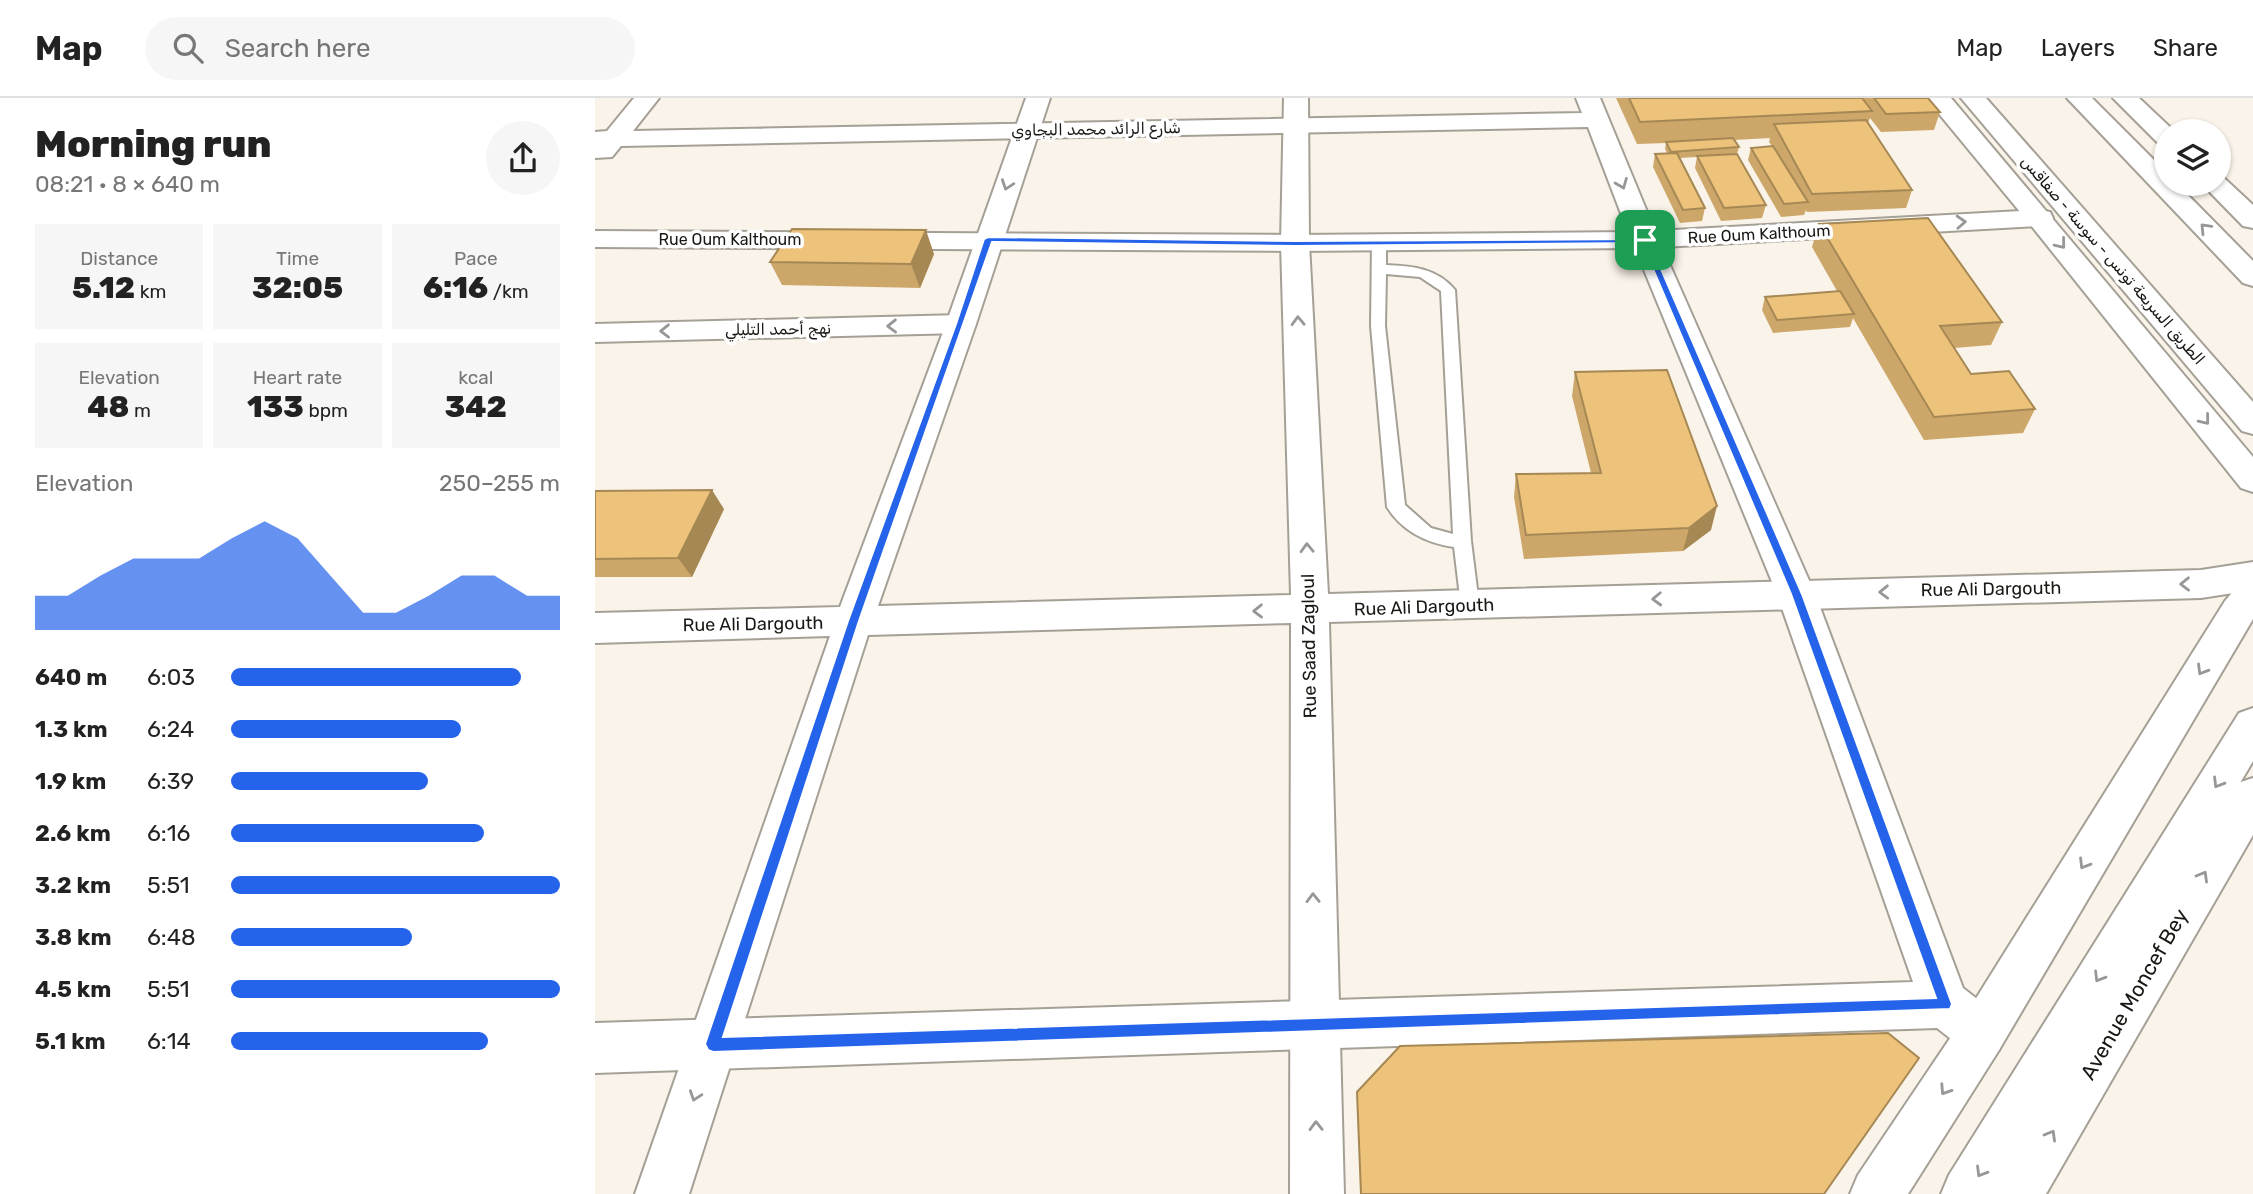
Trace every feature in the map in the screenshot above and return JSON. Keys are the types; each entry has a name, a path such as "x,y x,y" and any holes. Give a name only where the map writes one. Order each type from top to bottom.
{"main road":[{"path":"595,162 605,138 647,98"},
{"path":"1938,98 2040,218 2253,480"},
{"name":"الطريق السريعة تونس - سوسة - صفاقس","path":"1973,98 2253,423"},
{"path":"2079,98 2253,277"},
{"path":"2125,98 2154,126"},
{"path":"1593,109 1645,240 1796,594 1963,1018"},
{"name":"شارع الرائد محمد البجاوي","path":"605,138 1032,114 1593,109"},
{"name":"Rue Saad Zagloul","path":"1295,112 1296,243 1310,610 1317,1194"},
{"path":"661,1194 854,621 961,324 1032,114"},
{"path":"2228,196 2253,220"},
{"name":"Rue Oum Kalthoum","path":"595,239 988,239 1296,243 1379,256 2040,218"},
{"name":"نهج أحمد التليلي","path":"595,333 961,324"},
{"name":"Rue Ali Dargouth","path":"595,628 2200,584 2253,576"},
{"path":"1877,1194 1963,1018 2238,611 2253,593"},
{"path":"1968,1194 2253,725"},
{"name":"Avenue Moncef Bey","path":"2016,1194 2245,814"},
{"path":"595,1048 1315,1023 1963,1018"}],"lane":[{"path":"1462,541 1437,539 1412,526 1396,507 1378,326 1379,256 1436,278 1448,290 1462,541 1470,606"}],"building":[{"path":"1629,98 1862,98 1872,111 1640,122"},
{"path":"1874,98 1928,98 1940,112 1886,114"},
{"path":"1866,120 1912,190 1812,194 1774,124"},
{"path":"1733,138 1739,147 1671,152 1666,142"},
{"path":"1773,146 1808,202 1784,204 1751,148"},
{"path":"1677,153 1705,208 1683,210 1655,154"},
{"path":"1737,154 1766,205 1724,208 1697,156"},
{"path":"1928,218 2002,322 1940,326 1971,374 2009,371 2035,409 1934,417 1819,224"},
{"path":"792,229 926,230 911,264 770,262"},
{"path":"1840,291 1854,314 1777,320 1765,297"},
{"path":"1667,370 1717,506 1689,528 1526,535 1516,474 1601,473 1575,372"},
{"path":"712,490 678,558 595,559 595,491"},
{"path":"1888,1033 1919,1058 1824,1194 1361,1194 1357,1092 1400,1046"}],"route":[{"path":"988,239 1296,243 1645,240 1796,594 1945,1004 713,1044 854,621 961,324 988,239"}]}
